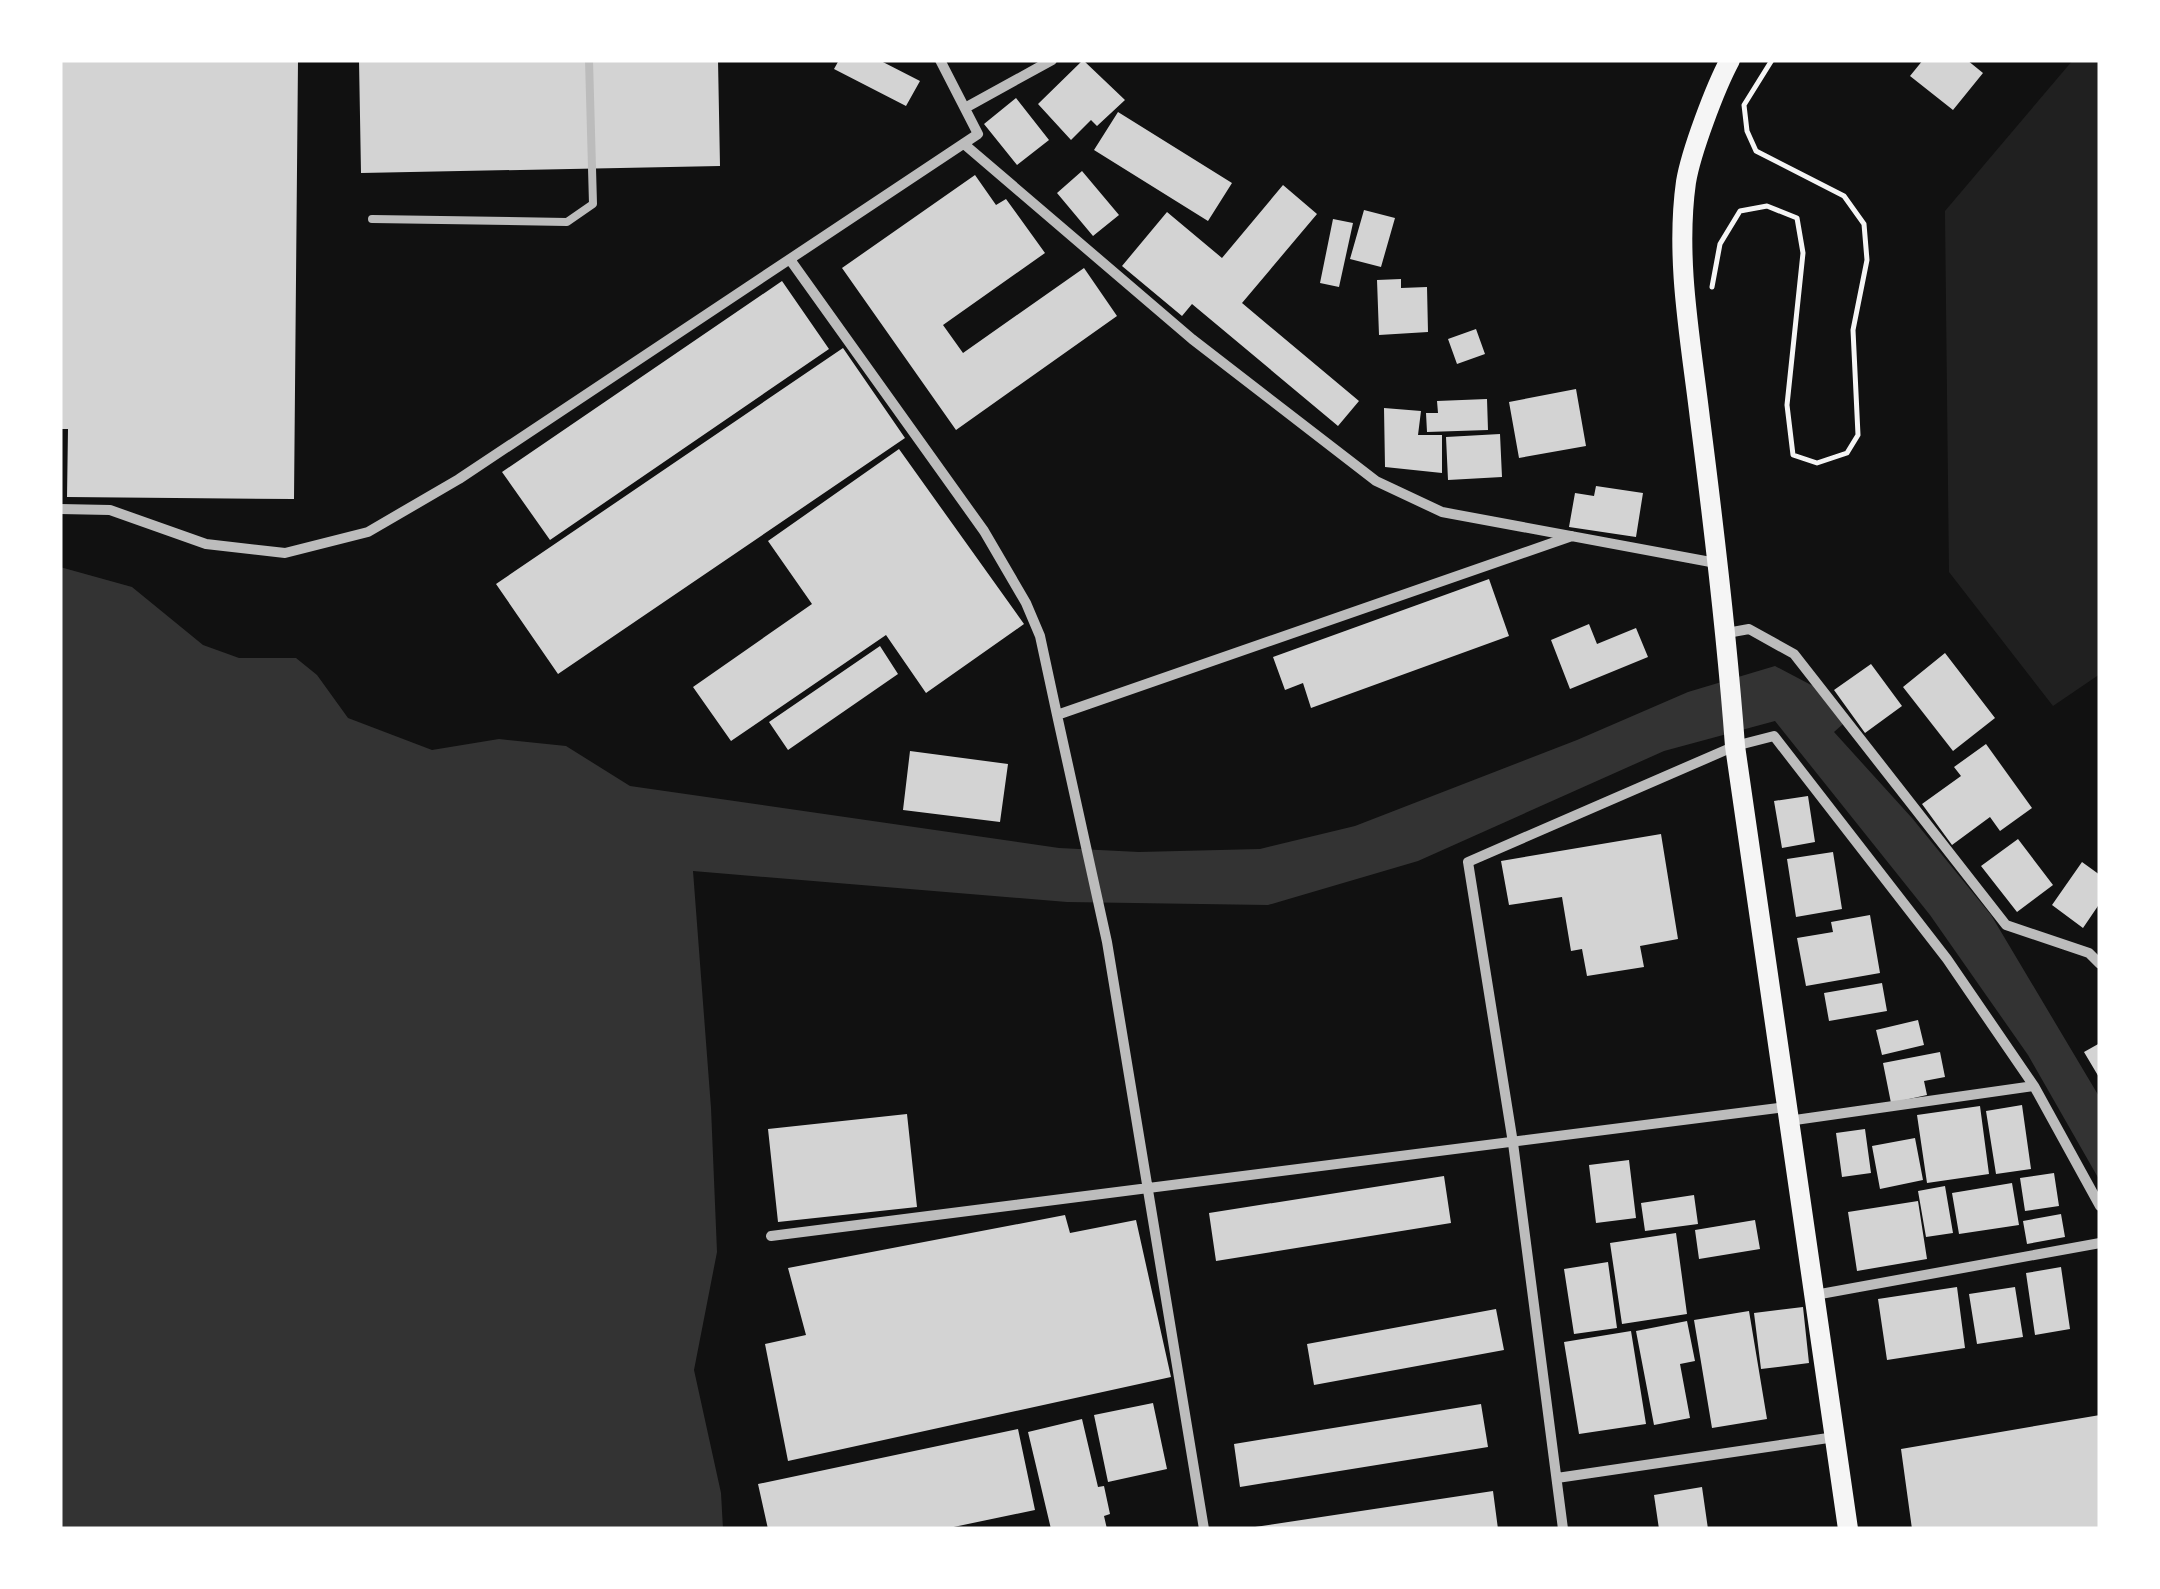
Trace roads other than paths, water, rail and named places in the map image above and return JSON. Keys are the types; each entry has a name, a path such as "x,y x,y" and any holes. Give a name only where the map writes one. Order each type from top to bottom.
{"main road":[{"path":"1730,60 1686,180 1683,251 1727,633 1735,746 1848,1529"}],"street":[{"path":"60,509 110,510 206,544 285,554 368,532 459,480 978,134 940,60"},
{"path":"965,108 1052,60"},
{"path":"964,144 1192,339 1376,481 1442,512 1718,564"},
{"path":"791,260 984,530 1026,603 1040,636 1094,883 1150,1190 1204,1529"},
{"path":"1057,715 1572,536"},
{"path":"1727,633 1749,629 1794,654 2006,925 2089,953 2100,964"},
{"path":"1563,1529 1513,1143 1468,862 1735,746 1774,736 1947,958 2034,1086 2100,1206"},
{"path":"771,1236 1513,1143 2034,1086"},
{"path":"1814,1295 2100,1243"},
{"path":"1557,1478 1835,1438"}],"lane":[{"path":"372,219 567,222 593,204 589,60"}]}
